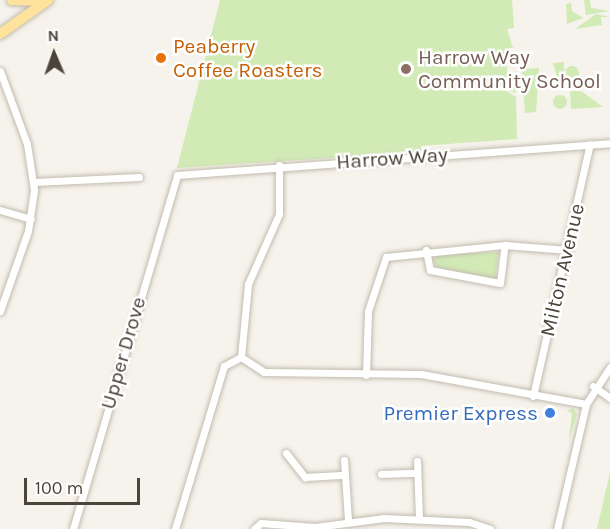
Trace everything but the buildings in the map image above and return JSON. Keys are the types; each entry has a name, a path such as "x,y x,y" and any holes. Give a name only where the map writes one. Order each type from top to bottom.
{"main road":[{"path":"12,0 47,0"},
{"path":"0,34 47,0"}],"street":[{"path":"0,71 9,105 27,144 34,182 31,219 0,309"},
{"path":"0,96 9,105"},
{"name":"Harrow Way","path":"175,177 279,165 610,143"},
{"name":"Milton Avenue","path":"533,396 568,250 590,144"},
{"path":"241,357 248,284 279,214 279,165"},
{"path":"34,182 139,177"},
{"name":"Upper Drove","path":"73,529 175,177"},
{"path":"0,210 31,219"},
{"path":"426,250 430,270 500,283 505,245"},
{"path":"366,375 368,311 382,260 426,250 505,245 568,250"},
{"path":"241,357 264,372 421,374 586,404"},
{"path":"175,529 224,366 241,357"},
{"path":"557,529 586,404 593,386 610,367"},
{"path":"593,386 610,398"},
{"path":"286,453 304,477 341,475"},
{"path":"344,460 341,475 348,521"},
{"path":"417,460 419,519"},
{"path":"381,474 417,473"},
{"path":"254,529 261,523 315,527 348,521 419,519 469,522 490,529"}],"green space":[{"name":"Harrow Way Community School","path":"220,0 512,0 514,28 507,29 513,48 506,49 508,87 515,87 516,93 503,89 516,97 517,139 421,146 421,152 177,168"},
{"path":"584,0 590,0 591,8 609,11 586,15"},
{"path":"571,3 572,11 583,18 567,24 566,4"},
{"path":"596,14 610,17 601,17 602,25 575,29"},
{"path":"564,62 565,84 559,84 553,63"},
{"path":"572,66 577,68 579,73 577,78 572,80 567,78 565,73 567,68"},
{"path":"539,68 536,112 525,113 522,69"},
{"path":"570,91 581,91 603,107 571,109"},
{"path":"557,95 563,95 567,102 563,109 557,109 553,105 553,99"},
{"path":"499,252 495,279 439,269 433,261 438,255"},
{"path":"573,408 577,414 569,440 572,413 567,411"},
{"path":"610,472 610,529 597,529"}],"place":[{"name":"Peaberry Coffee Roasters","path":"161,58"},
{"name":"Harrow Way Community School","path":"406,69"},
{"name":"Premier Express","path":"550,413"}]}
